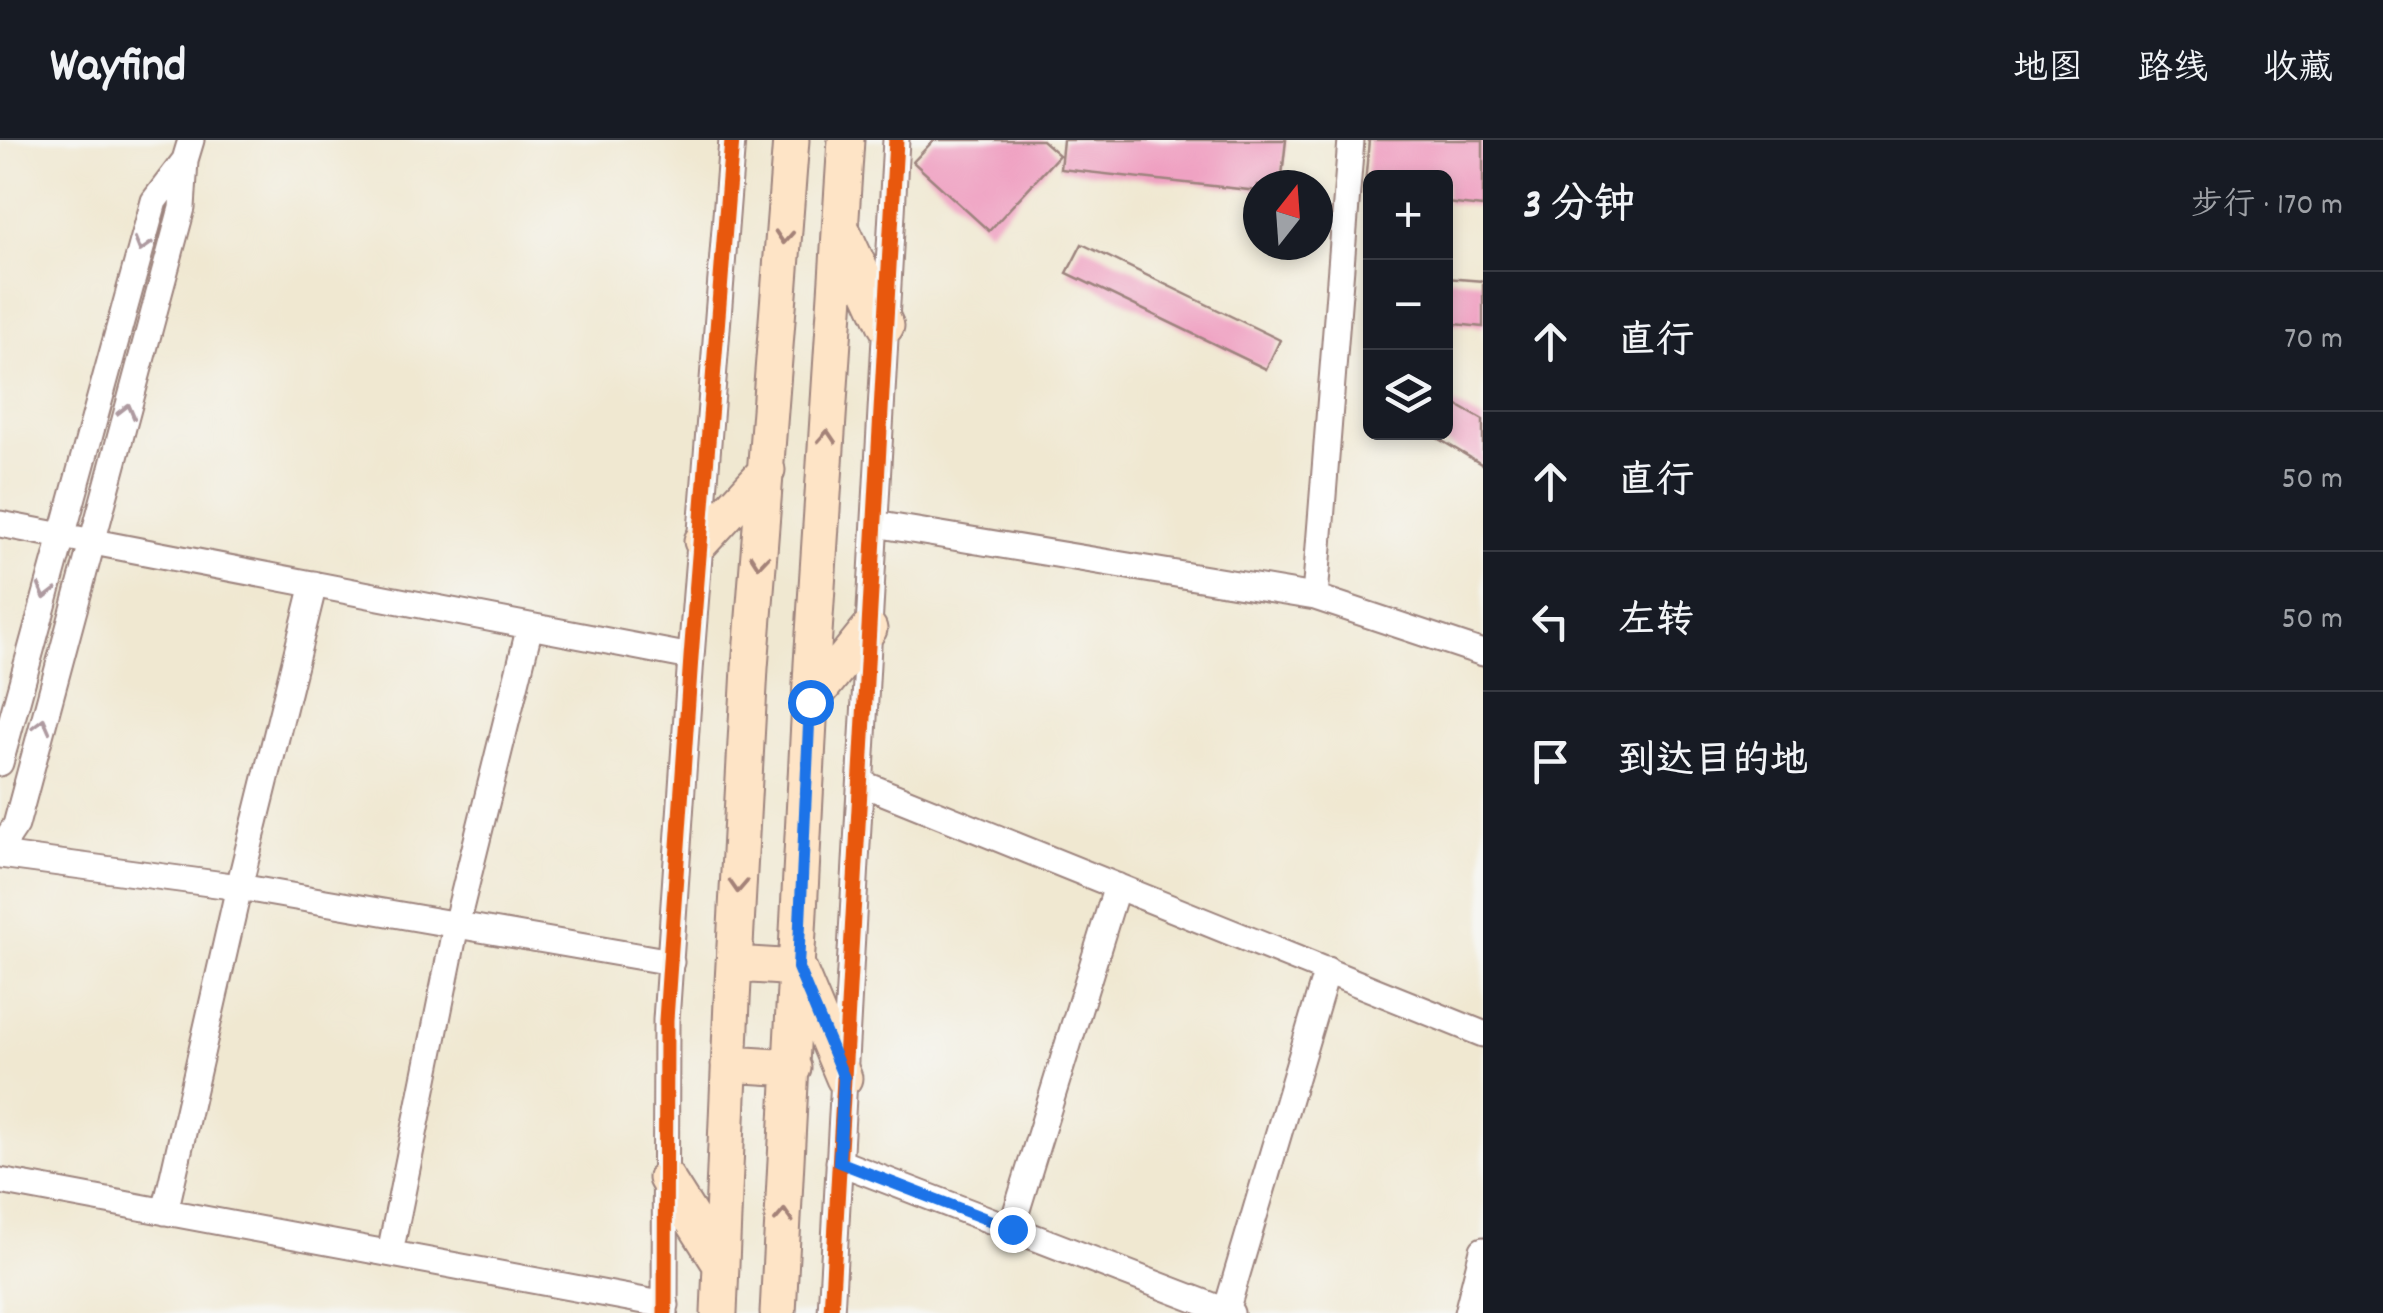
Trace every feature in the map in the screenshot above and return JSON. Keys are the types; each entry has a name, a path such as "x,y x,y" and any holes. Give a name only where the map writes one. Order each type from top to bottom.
{"main road":[{"path":"719,1313 750,668 791,140"},
{"path":"778,1313 810,702 846,140"},
{"path":"840,227 886,326"},
{"path":"702,540 767,470"},
{"path":"810,702 869,629"},
{"path":"734,964 798,968"},
{"path":"798,968 844,1078"},
{"path":"729,1064 792,1068"},
{"path":"666,1178 721,1265"}],"street":[{"path":"0,1181 665,1309 666,1020 732,140"},
{"path":"831,1313 896,140"},
{"path":"1315,597 1351,140"},
{"path":"0,763 154,202 188,150"},
{"path":"188,150 182,208 16,826 0,852 239,888 670,962"},
{"path":"0,524 691,657"},
{"path":"875,524 1315,597 1483,653"},
{"path":"165,1212 314,584"},
{"path":"390,1254 456,925 530,626"},
{"path":"861,783 1483,1034"},
{"path":"1012,1229 1118,886"},
{"path":"839,1162 1228,1312 1327,970"},
{"path":"1467,1313 1483,1250"}],"building":[{"path":"934,140 1042,140 1059,155 989,231 913,162"},
{"path":"1063,140 1286,140 1283,170 1243,170 1243,189 1060,169"},
{"path":"1369,140 1483,140 1483,207 1453,204 1453,170 1366,170"},
{"path":"1082,244 1280,340 1266,369 1067,273"},
{"path":"1453,279 1483,281 1483,327 1453,324"},
{"path":"1453,403 1483,420 1483,465 1441,440 1453,440"}],"cycle path":[{"path":"665,1313 666,1020 732,140"},
{"path":"831,1313 896,140"}],"route":[{"path":"810,702 798,968 844,1078 839,1162 1012,1229"}]}
